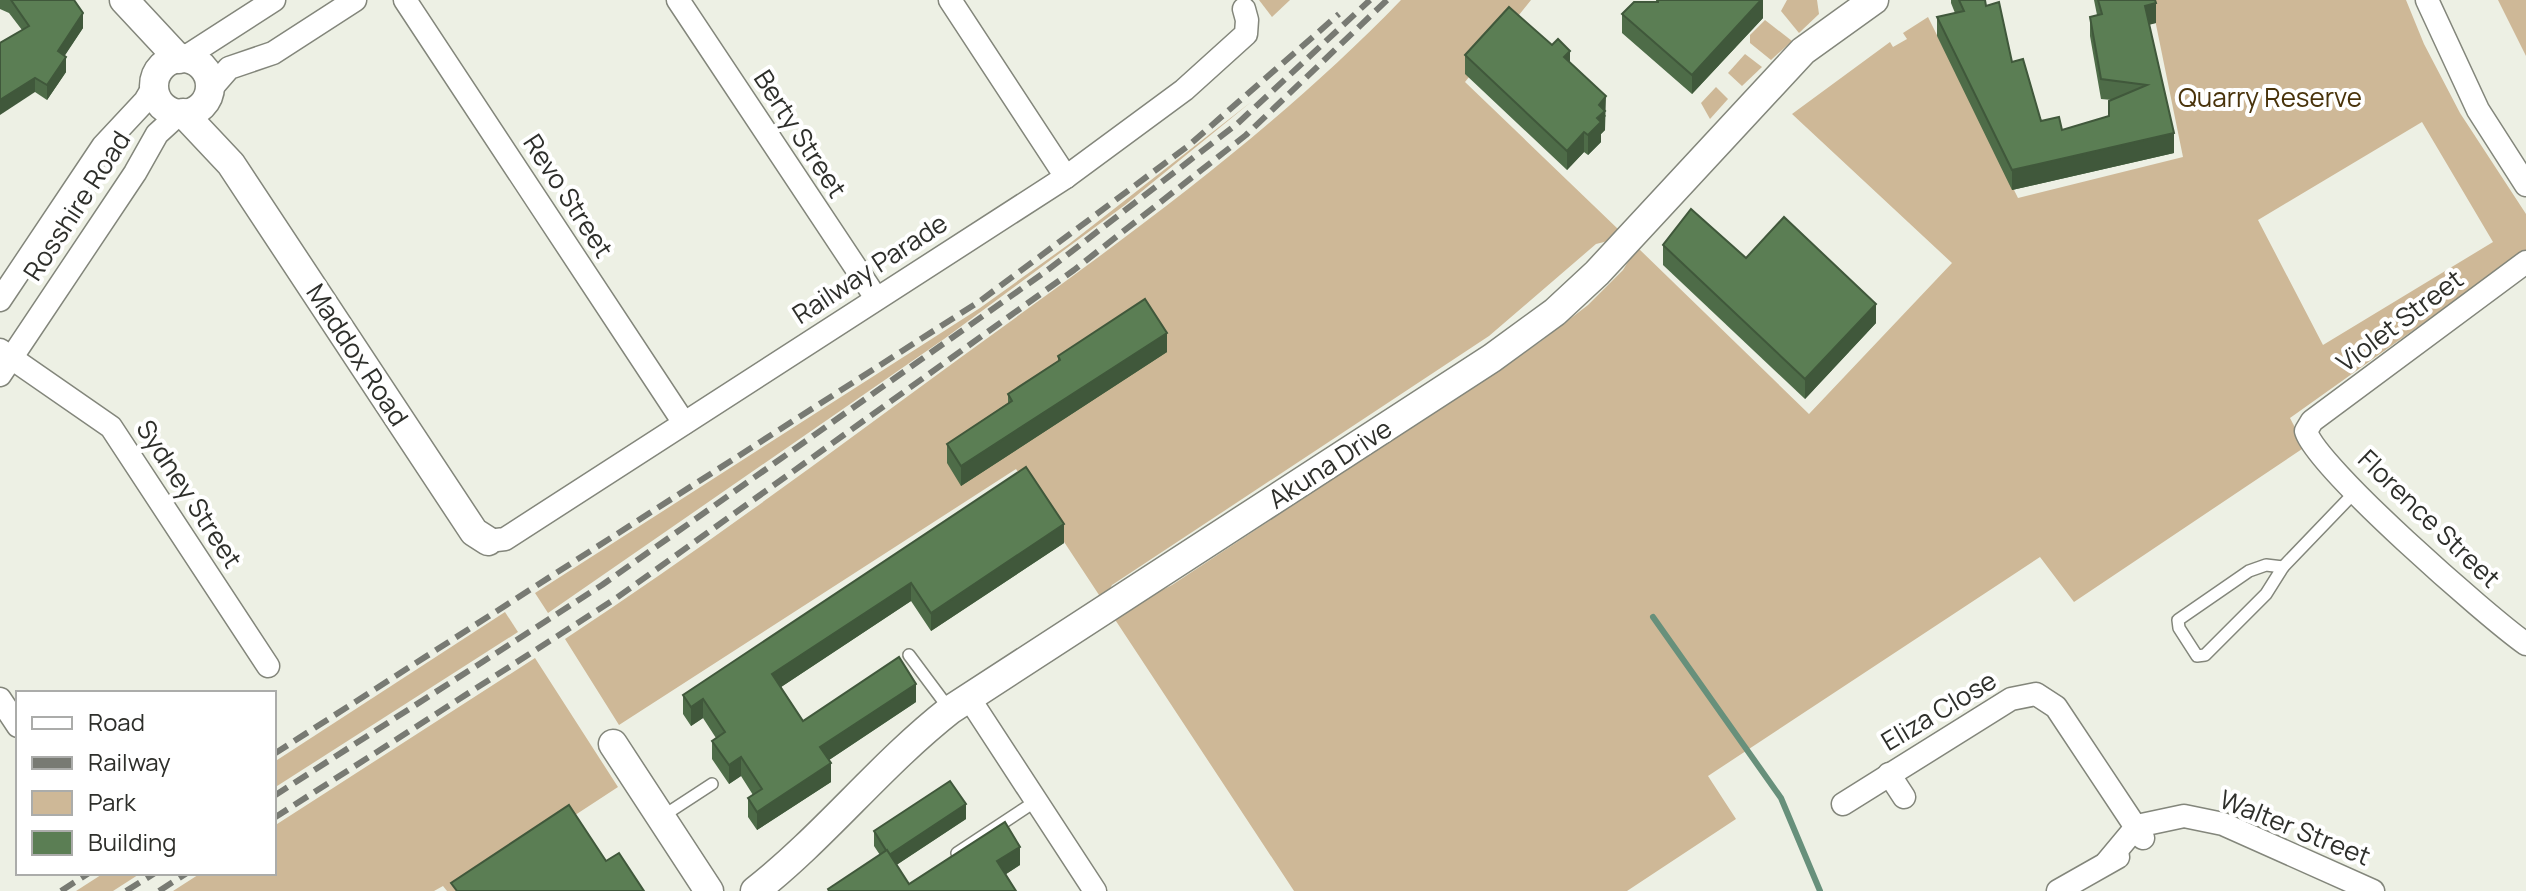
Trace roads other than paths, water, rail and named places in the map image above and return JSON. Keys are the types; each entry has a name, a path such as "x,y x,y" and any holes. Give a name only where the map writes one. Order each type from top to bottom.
{"street":[{"path":"155,82 166,63 181,58 273,0"},
{"name":"Rosshire Road","path":"4,361 135,173 157,134 195,104 229,68 273,53 355,0"},
{"name":"Revo Street","path":"405,0 684,423"},
{"name":"Berty Street","path":"678,0 876,298"},
{"path":"950,0 1066,177"},
{"name":"Akuna Drive","path":"755,891 822,832 909,744 960,704 1492,358 1555,312 1671,197 1803,51 1874,0"},
{"path":"2427,0 2478,110 2526,185"},
{"path":"128,6 181,58 204,69 195,104 161,104 128,6"},
{"name":"Railway Parade","path":"488,541 505,539 1066,177 1184,90 1246,34 1244,9"},
{"name":"Rosshire Road","path":"0,300 103,146 145,101 155,82"},
{"name":"Maddox Road","path":"195,104 231,164 474,532 488,541"},
{"name":"Violet Street","path":"2308,425 2526,262"},
{"name":"Sydney Street","path":"4,361 111,427 268,666"},
{"name":"Florence Street","path":"2308,425 2308,438 2357,491 2435,568 2497,623 2526,644"},
{"name":"Eliza Close","path":"1843,804 2015,697 2036,694 2056,707 2139,833"},
{"path":"0,699 16,723"},
{"path":"960,704 1036,801 1095,891"},
{"path":"613,744 709,891"},
{"path":"1889,774 1904,797"},
{"name":"Walter Street","path":"2058,891 2128,853 2139,833 2181,816 2223,824 2373,891"}],"lane":[{"path":"2283,567 2255,567 2179,618 2179,628 2196,655 2205,655 2260,600 2283,567 2357,491"},
{"path":"909,655 960,704"},
{"path":"661,817 712,784"},
{"path":"943,863 1036,801"}],"waterway":[{"path":"1653,617 1781,798 1820,891"}],"railway":[{"path":"276,795 602,585 1045,272 1237,124 1370,0"},
{"path":"276,817 615,599 1074,270 1246,135 1387,0"},
{"path":"276,753 980,301 1188,146 1339,14"},
{"path":"61,891 86,875"},
{"path":"126,891 152,875"},
{"path":"159,891 184,875"}],"park label":[{"name":"Quarry Reserve","path":"2270,98"}]}
